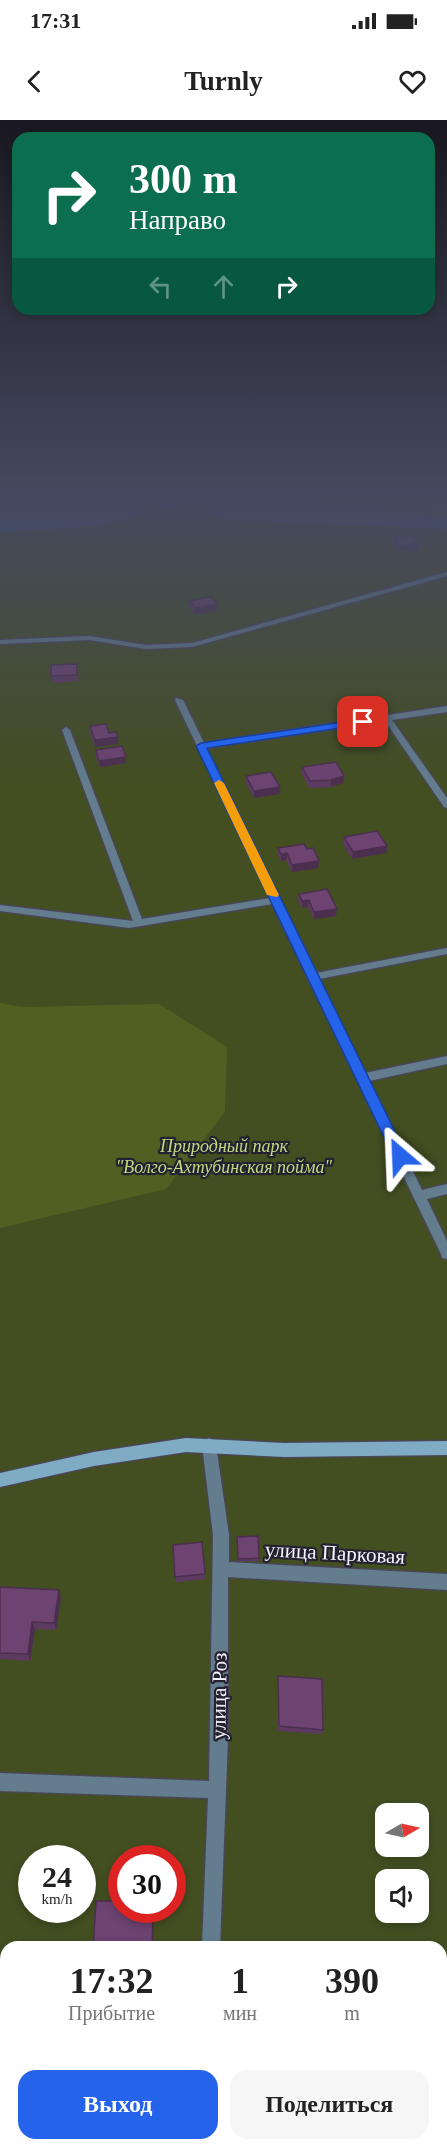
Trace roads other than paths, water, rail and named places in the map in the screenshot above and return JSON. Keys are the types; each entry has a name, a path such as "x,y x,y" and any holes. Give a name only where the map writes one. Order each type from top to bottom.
{"street":[{"path":"0,642 89,638 146,647 192,645 372,595"},
{"path":"179,700 447,1254"},
{"path":"201,746 447,709"},
{"path":"387,718 447,805"},
{"path":"66,729 139,924"},
{"path":"0,908 129,926 275,900"},
{"path":"313,976 447,951"},
{"path":"362,1078 447,1060"},
{"path":"419,1196 447,1189"},
{"path":"0,1480 94,1459 186,1445 284,1450 447,1448"},
{"name":"улица Роз","path":"209,1445 221,1535 217,1790 211,1941"},
{"name":"улица Парковая","path":"221,1569 447,1582"},
{"path":"0,1782 217,1790"}],"park label":[{"name":"Природный парк \"Волго-Ахтубинская пойма\"","path":"224,1156"}]}
